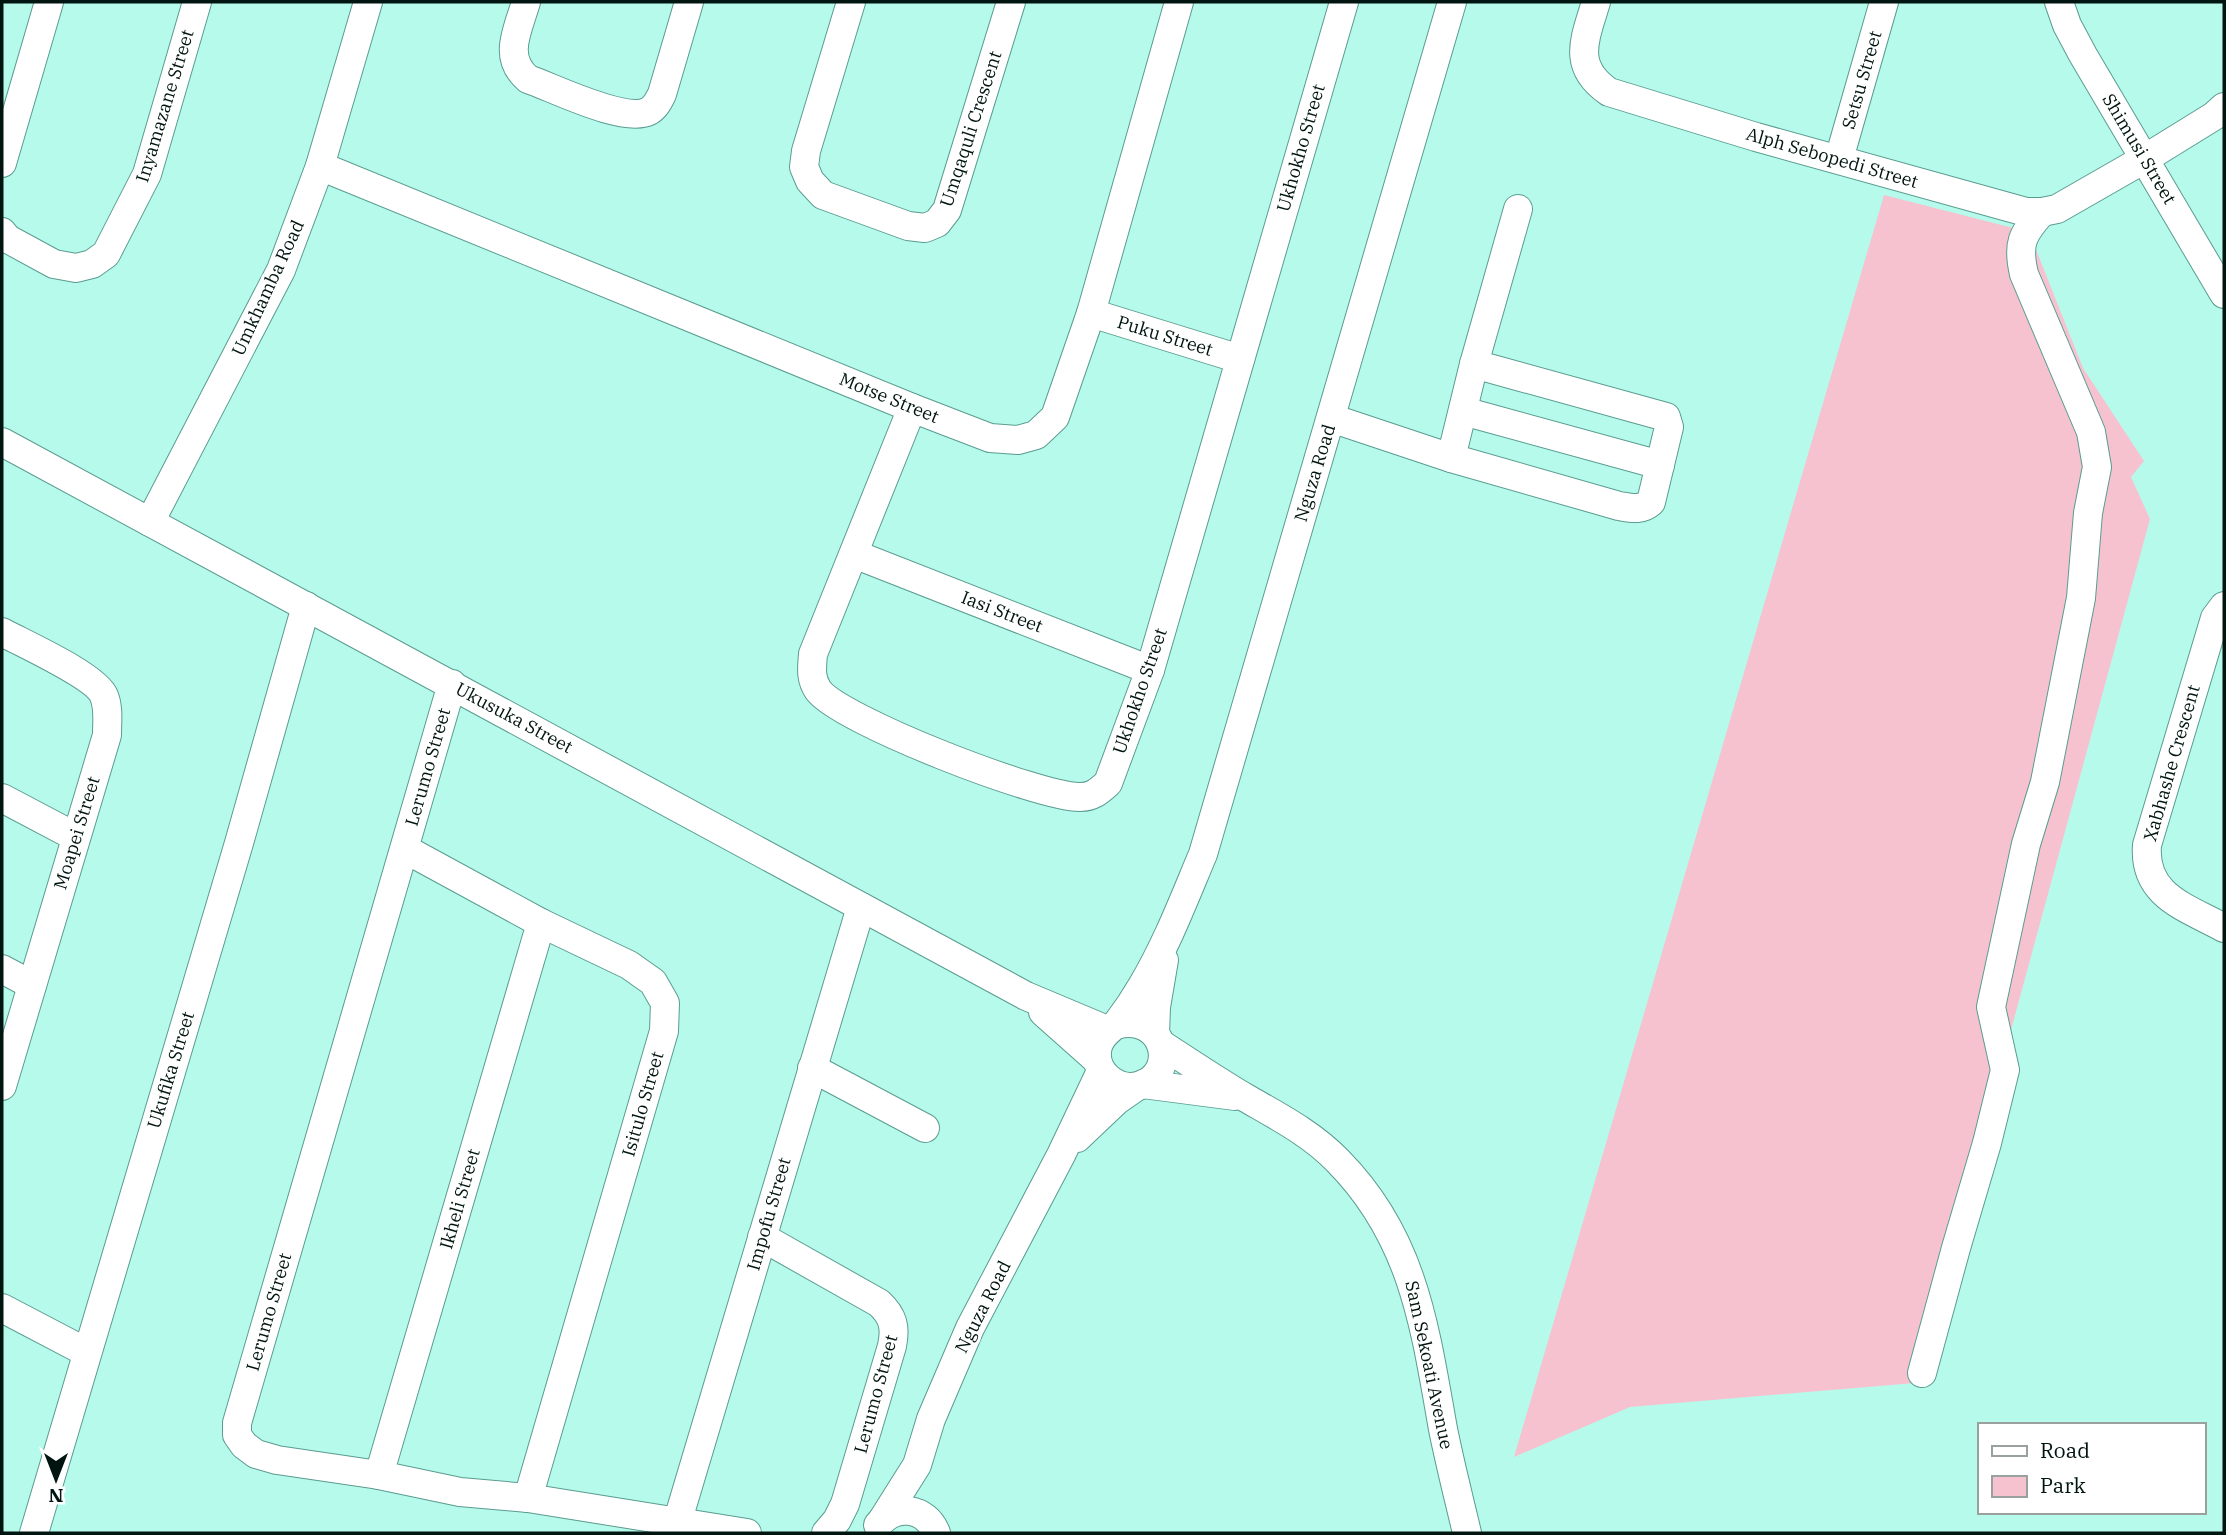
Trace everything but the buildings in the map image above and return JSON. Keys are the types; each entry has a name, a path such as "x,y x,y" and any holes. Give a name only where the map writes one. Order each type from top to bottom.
{"street":[{"path":"2,163 49,2"},
{"name":"Inyamazane Street","path":"2,232 8,239 54,264 76,268 92,264 106,254 147,174 197,2"},
{"name":"Umkhamba Road","path":"150,522 281,271 320,166 368,2"},
{"path":"526,2 513,56 518,70 528,79 617,112 635,115 648,112 662,94 689,2"},
{"name":"Umqaquli Crescent","path":"850,2 806,151 804,167 810,181 823,195 908,226 925,228 937,223 947,210 1010,2"},
{"name":"Motse Street","path":"320,166 912,408 990,438 1017,440 1036,435 1055,417 1091,313 1179,2"},
{"name":"Ukhokho Street","path":"912,408 813,654 811,675 819,691 833,703 920,746 1035,788 1080,797 1097,794 1108,783 1150,670 1344,2"},
{"name":"Nguza Road","path":"1111,1028 1143,984 1168,940 1207,841 1452,2"},
{"name":"Alph Sebopedi Street","path":"1596,2 1583,55 1590,77 1609,92 2015,210 2042,212 2057,209 2146,158 2224,107"},
{"name":"Setsu Street","path":"1839,159 1884,2"},
{"name":"Shimusi Street","path":"2059,2 2067,25 2083,55 2224,294"},
{"path":"1451,458 1474,364 1518,209"},
{"path":"1922,1373 2005,1070 1991,1007 2026,844 2045,782 2081,598 2088,513 2097,467 2091,432 2024,274 2020,258 2022,238 2042,212"},
{"name":"Puku Street","path":"1091,313 1240,359"},
{"path":"1331,418 1451,458 1619,506 1635,509 1651,502 1669,427 1667,416 1474,364"},
{"path":"1463,411 1660,465"},
{"name":"Ukusuka Street","path":"2,442 1026,996 1111,1028"},
{"name":"Iasi Street","path":"854,554 1150,670"},
{"name":"Ukufika Street","path":"34,1533 239,843 306,606"},
{"name":"Xabhashe Crescent","path":"2224,606 2215,618 2147,845 2146,860 2150,877 2161,891 2224,928"},
{"name":"Moapei Street","path":"2,632 92,681 104,695 108,713 107,735 2,1086"},
{"name":"Lerumo Street","path":"452,684 237,1423 237,1435 244,1445 256,1454 278,1460 379,1475 460,1492 528,1498 747,1533"},
{"path":"2,798 76,837"},
{"name":"Isitulo Street","path":"405,849 541,923 629,965 653,982 665,1003 664,1031 528,1498"},
{"name":"Impofu Street","path":"677,1523 861,907"},
{"name":"Ikheli Street","path":"379,1475 541,923"},
{"name":"Nguza Road","path":"1158,1039 1156,1007 1168,940"},
{"path":"2,969 32,985"},
{"name":"Ukusuka Street","path":"1026,996 1099,1065"},
{"path":"1137,1023 1147,1027 1158,1039 1163,1054 1155,1075 1139,1085 1115,1084 1106,1078 1099,1065 1097,1049 1100,1039 1111,1028 1137,1023"},
{"name":"Sam Sekoati Avenue","path":"1158,1039 1245,1097 1292,1124 1338,1160 1367,1194 1390,1231 1415,1289 1467,1533"},
{"name":"Nguza Road","path":"878,1526 917,1465 931,1419 970,1328 1061,1155 1099,1065"},
{"path":"812,1068 925,1128"},
{"name":"Nguza Road","path":"1061,1155 1094,1120 1139,1085"},
{"name":"Sam Sekoati Avenue","path":"1139,1085 1245,1097"},
{"name":"Lerumo Street","path":"762,1237 879,1303 893,1320 895,1334 892,1346 845,1504 826,1533"},
{"path":"2,1308 86,1352"},
{"name":"Nguza Road","path":"917,1465 931,1525"},
{"path":"878,1526 892,1513 902,1510 910,1511 931,1525"}],"green space":[{"path":"1884,195 2029,232 2083,368 2144,461 2131,477 2150,519 1915,1383 1630,1407 1514,1457"}]}
